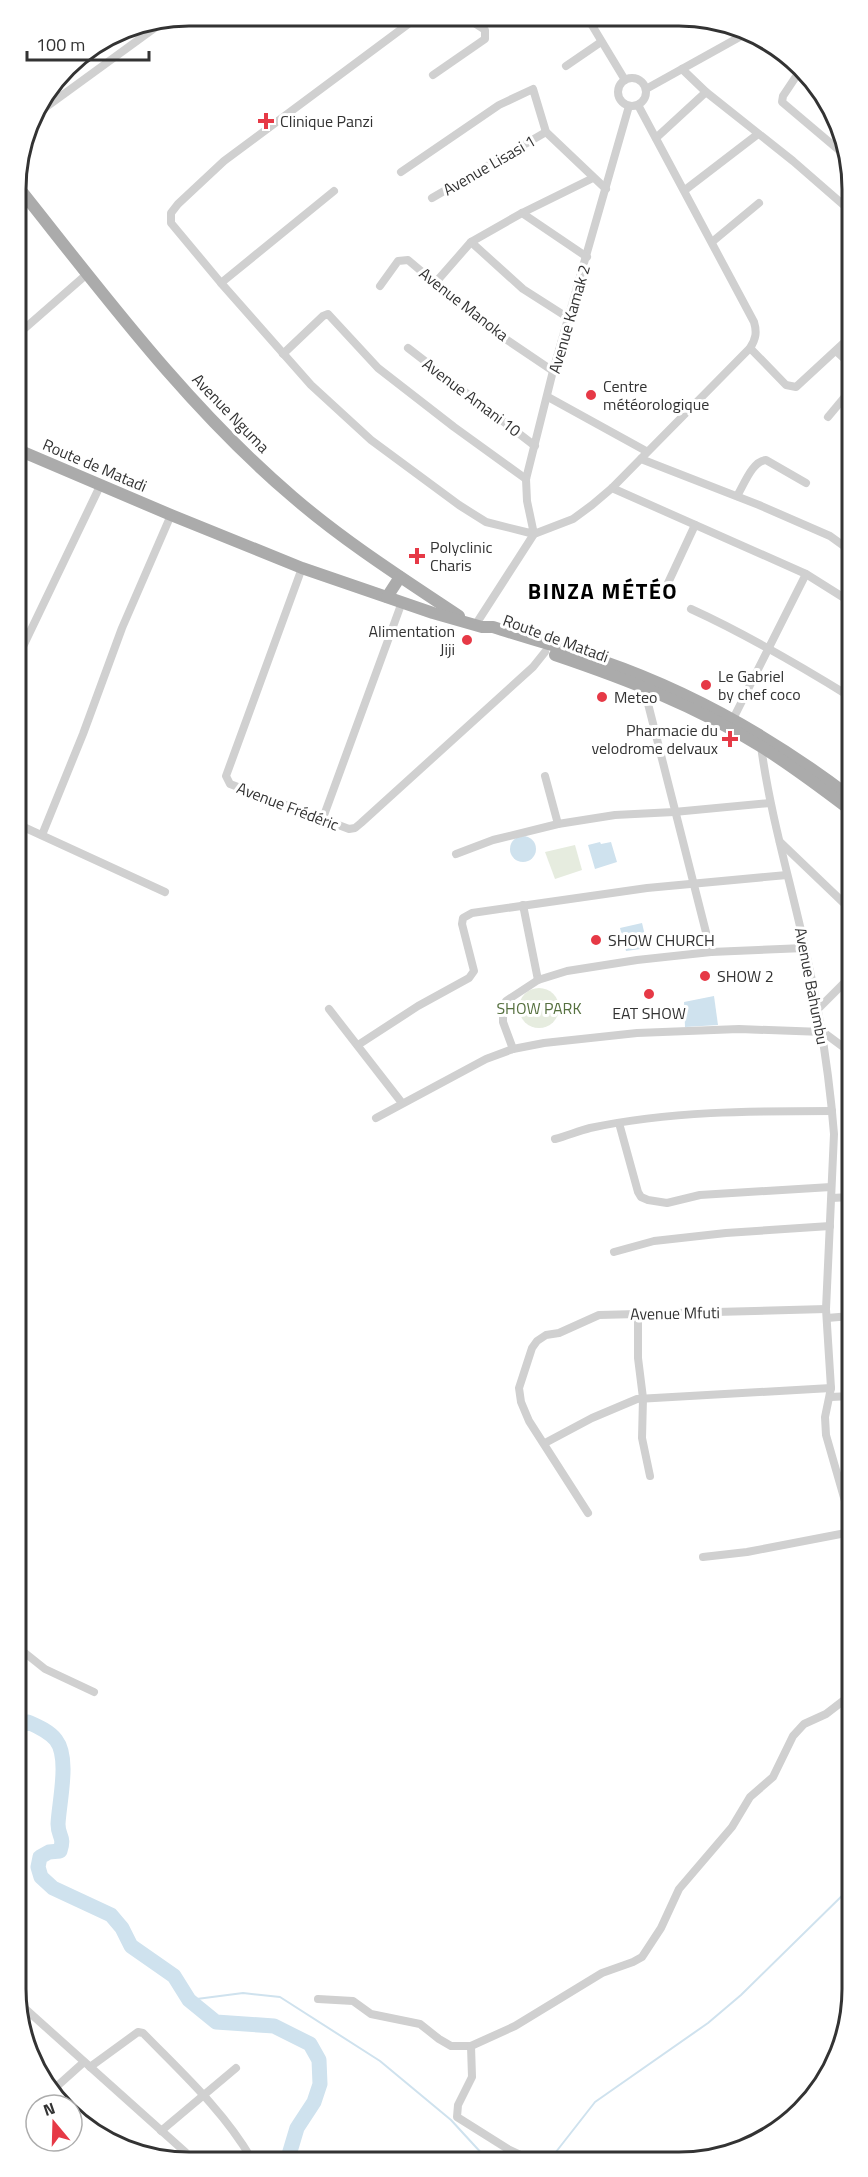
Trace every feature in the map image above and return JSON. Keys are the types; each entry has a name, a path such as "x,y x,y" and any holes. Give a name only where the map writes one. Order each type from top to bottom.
{"main road":[{"name":"Avenue Nguma","path":"26,197 121,316 222,431 293,497 361,550 474,624"},
{"name":"Route de Matadi","path":"26,453 302,568 402,602 474,624 494,627 602,661 644,688 813,768 842,791"},
{"path":"387,597 400,577"},
{"name":"Route de Matadi","path":"474,624 488,632 545,652 683,694 733,719 842,804"}],"street":[{"path":"406,26 224,161 178,204 171,213 171,223 283,354 327,400 371,440 459,506 486,522 534,534 573,519 612,488 750,348 757,330 656,138 633,106 621,102 618,94 619,86 630,78 640,80 646,89 646,97 633,106"},
{"path":"434,75 485,39 485,30 479,26"},
{"path":"592,26 625,80"},
{"path":"47,107 152,30"},
{"path":"646,89 739,37"},
{"path":"566,66 601,42"},
{"path":"682,69 706,92 842,204"},
{"path":"797,76 783,96 782,102 837,149"},
{"path":"401,172 500,105 533,89 546,132 606,189"},
{"path":"656,138 706,92"},
{"name":"Avenue Kamak 2","path":"534,534 527,501 526,479 606,189 633,106"},
{"name":"Avenue Lisasi 1","path":"432,198 546,132"},
{"path":"685,190 758,134"},
{"path":"436,282 471,242 522,213 593,178"},
{"path":"221,283 334,191"},
{"path":"712,242 759,203"},
{"path":"522,213 587,257"},
{"path":"471,242 523,289 570,319"},
{"name":"Avenue Manoka","path":"380,286 398,261 408,260 485,325 554,371"},
{"path":"26,327 87,274"},
{"path":"283,354 323,316 328,314 378,368 526,479"},
{"path":"750,348 786,385 796,387 842,345"},
{"name":"Avenue Amani 10","path":"408,348 535,446"},
{"path":"836,351 842,356"},
{"path":"548,397 644,455 830,536 842,545"},
{"path":"828,417 842,400"},
{"path":"738,496 756,463 762,460 766,460 806,483"},
{"path":"26,640 100,486"},
{"path":"612,488 806,574 842,597"},
{"path":"42,835 83,734 122,628 171,515"},
{"path":"668,583 695,525"},
{"path":"474,624 534,534"},
{"name":"Avenue Frédéric","path":"302,568 226,776 230,784 349,829 355,828 533,667 545,652"},
{"path":"733,719 806,574"},
{"path":"323,818 402,602"},
{"path":"691,609 769,647 842,692"},
{"path":"644,688 711,952"},
{"name":"Avenue Bahumbu","path":"762,742 770,803 818,1009 832,1111 834,1134 827,1313 831,1393 825,1417 826,1435 842,1491"},
{"path":"545,776 558,824"},
{"path":"456,854 493,840 558,824 615,815 770,803"},
{"path":"26,828 165,892"},
{"path":"780,842 842,901"},
{"path":"358,1045 418,1006 469,978 474,971 462,924 463,918 472,913 694,882 787,875"},
{"path":"523,905 538,980"},
{"path":"513,1049 503,1022 506,1001 538,980 567,971 603,964 711,952 805,948"},
{"path":"818,1009 842,985"},
{"path":"328,1009 402,1103"},
{"path":"376,1118 486,1059 513,1049 544,1043 637,1033 739,1029 822,1032 842,1046"},
{"path":"555,1139 619,1123 724,1111 832,1111"},
{"path":"619,1123 638,1192 648,1200 667,1203 699,1195 831,1187"},
{"path":"832,1198 842,1197"},
{"path":"614,1252 654,1241 726,1233 830,1226"},
{"path":"638,1313 638,1358 643,1398 642,1438 650,1476"},
{"name":"Avenue Mfuti","path":"545,1443 529,1421 521,1402 519,1388 532,1348 546,1335 559,1333 599,1315 638,1313 842,1315"},
{"path":"588,1513 545,1443 592,1418 643,1398 831,1393 842,1395"},
{"path":"703,1557 747,1552 842,1534"},
{"path":"26,1654 45,1669 94,1692"},
{"path":"318,1999 353,2001 371,2014 420,2024 451,2046 471,2046 515,2026 602,1973 633,1962 642,1956 661,1928 679,1889 732,1827 750,1797 773,1778 793,1736 804,1724 826,1714 842,1702"},
{"path":"27,2011 185,2152"},
{"path":"58,2086 87,2064 138,2032 143,2033 204,2095 248,2152"},
{"path":"471,2046 472,2077 458,2105 457,2116 514,2152"},
{"path":"161,2131 236,2068"}],"green space":[{"path":"575,845 582,870 555,879 545,852"},
{"name":"SHOW PARK","path":"539,988 553,994 559,1008 553,1022 539,1028 525,1022 519,1008 525,994"}],"water":[{"path":"523,836 532,840 536,849 532,858 523,862 514,858 510,849 514,840"},
{"path":"600,842 601,844 611,842 617,862 595,869 588,845"},
{"path":"642,923 648,948 626,951 620,928"},
{"path":"714,996 718,1025 685,1027 684,1002"}],"waterway":[{"path":"26,1723 50,1734 56,1740 62,1758 63,1780 58,1824 62,1839 61,1846 60,1851 49,1852 40,1857 38,1867 41,1877 53,1888 111,1915 122,1928 131,1946 174,1976 189,2000 216,2022 274,2026 310,2044 319,2060 320,2084 314,2102 297,2128 290,2152"},
{"path":"556,2152 595,2102 708,2023 741,1995 842,1896"},
{"path":"189,2000 243,1993 280,1997 380,2061 451,2120 480,2152"}],"place":[{"name":"Clinique Panzi","path":"266,121"},
{"name":"Centre météorologique","path":"591,395"},
{"name":"Polyclinic Charis","path":"417,556"},
{"name":"Alimentation Jiji","path":"467,640"},
{"name":"Le Gabriel by chef coco","path":"706,685"},
{"name":"Meteo","path":"602,697"},
{"name":"Pharmacie du velodrome delvaux","path":"730,739"},
{"name":"SHOW CHURCH","path":"596,940"},
{"name":"SHOW 2","path":"705,976"},
{"name":"EAT SHOW","path":"649,994"}],"district":[{"name":"BINZA MÉTÉO","path":"603,591"}]}
